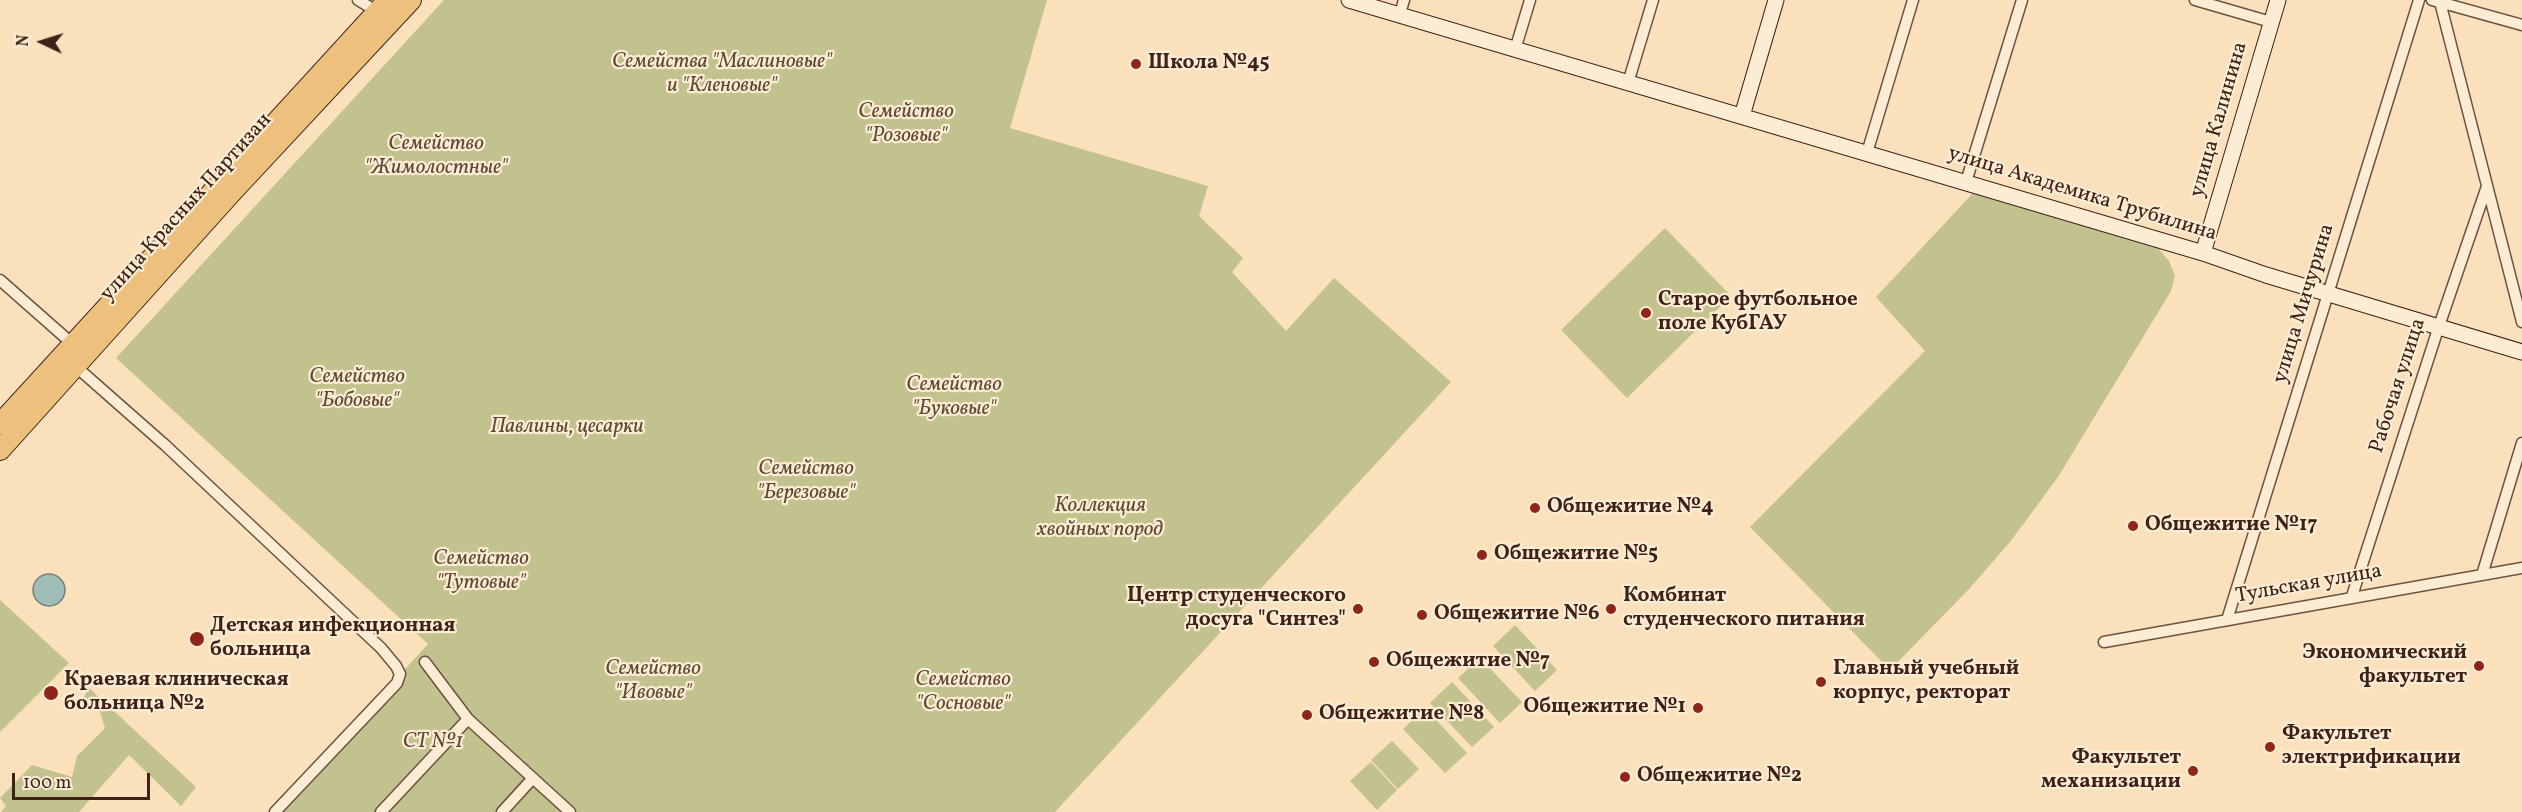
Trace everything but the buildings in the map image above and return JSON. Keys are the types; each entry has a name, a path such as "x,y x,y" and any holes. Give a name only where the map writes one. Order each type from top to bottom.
{"highway":[{"name":"улица Красных Партизан","path":"0,424 75,356 411,0"},
{"name":"улица Красных Партизан","path":"0,450 75,356 383,6"}],"main road":[{"name":"улица Академика Трубилина","path":"1349,0 1402,7 1515,50 2203,253 2438,329 2522,352"},
{"path":"1742,116 1776,0"},
{"name":"улица Калинина","path":"2203,253 2278,0"}],"street":[{"path":"358,0 383,6"},
{"path":"1515,50 1530,0"},
{"path":"1628,83 1653,0"},
{"path":"1867,153 1913,0"},
{"path":"1966,182 2022,0"},
{"path":"2195,0 2271,22"},
{"name":"улица Мичурина","path":"2227,620 2419,0"},
{"path":"2436,1 2522,25"},
{"path":"2436,1 2522,322"},
{"name":"Рабочая улица","path":"2352,596 2438,329 2486,189"},
{"path":"0,280 165,445 381,648 396,666 400,674 397,683 275,812"},
{"path":"2482,575 2522,443"},
{"name":"Тульская улица","path":"2104,642 2352,596 2522,568"},
{"path":"425,662 468,719 570,812"},
{"path":"381,812 468,719"},
{"path":"502,812 533,778"}],"green space":[{"path":"444,0 1047,0 1010,128 1208,186 1199,216 1243,258 1232,272 1286,331 1334,278 1451,382 1055,812 275,812 428,644 116,358"},
{"path":"1973,193 2157,247 2169,261 2175,276 2171,291 2058,477 2010,542 1969,589 1890,670 1750,527 1925,351 1876,297"},
{"name":"Старое футбольное поле КубГАУ","path":"1665,228 1731,296 1627,398 1561,330"},
{"path":"0,600 69,663 0,732"},
{"path":"1515,625 1557,670 1535,691 1493,646"},
{"path":"1480,658 1522,702 1500,723 1458,678"},
{"path":"1452,682 1494,727 1472,747 1430,703"},
{"path":"89,688 196,787 181,806 129,755 79,812 1,812 6,806 0,798 32,765 72,777 77,756 105,728 100,712 84,697"},
{"path":"1425,708 1467,753 1445,773 1403,729"},
{"path":"1392,741 1419,769 1398,789 1371,760"},
{"path":"1371,762 1397,790 1377,810 1350,781"}],"water":[{"path":"49,574 60,579 65,590 60,601 49,606 38,601 33,590 38,579"}],"place":[{"name":"Школа №45","path":"1136,64"},
{"name":"Старое футбольное поле КубГАУ","path":"1646,313"},
{"name":"Общежитие №4","path":"1535,508"},
{"name":"Общежитие №17","path":"2133,526"},
{"name":"Общежитие №5","path":"1482,555"},
{"name":"Центр студенческого досуга \"Синтез\"","path":"1358,609"},
{"name":"Комбинат студенческого питания","path":"1611,609"},
{"name":"Общежитие №6","path":"1422,615"},
{"name":"Детская инфекционная больница","path":"197,639"},
{"name":"Общежитие №7","path":"1374,662"},
{"name":"Экономический факультет","path":"2479,666"},
{"name":"Главный учебный корпус, ректорат","path":"1821,682"},
{"name":"Краевая клиническая больница №2","path":"51,693"},
{"name":"Общежитие №1","path":"1698,708"},
{"name":"Общежитие №8","path":"1307,715"},
{"name":"Факультет электрификации","path":"2270,747"},
{"name":"Факультет механизации","path":"2193,771"},
{"name":"Общежитие №2","path":"1625,777"}],"park label":[{"name":"Семейства \"Маслиновые\" и \"Кленовые\"","path":"722,75"},
{"name":"Семейство \"Розовые\"","path":"906,125"},
{"name":"Семейство \"Жимолостные\"","path":"436,157"},
{"name":"Семейство \"Бобовые\"","path":"357,390"},
{"name":"Семейство \"Буковые\"","path":"954,398"},
{"name":"Павлины, цесарки","path":"567,428"},
{"name":"Семейство \"Березовые\"","path":"806,482"},
{"name":"Коллекция хвойных пород","path":"1100,519"},
{"name":"Семейство \"Тутовые\"","path":"481,572"},
{"name":"Семейство \"Ивовые\"","path":"653,682"},
{"name":"Семейство \"Сосновые\"","path":"963,693"},
{"name":"СТ №1","path":"433,743"}]}
